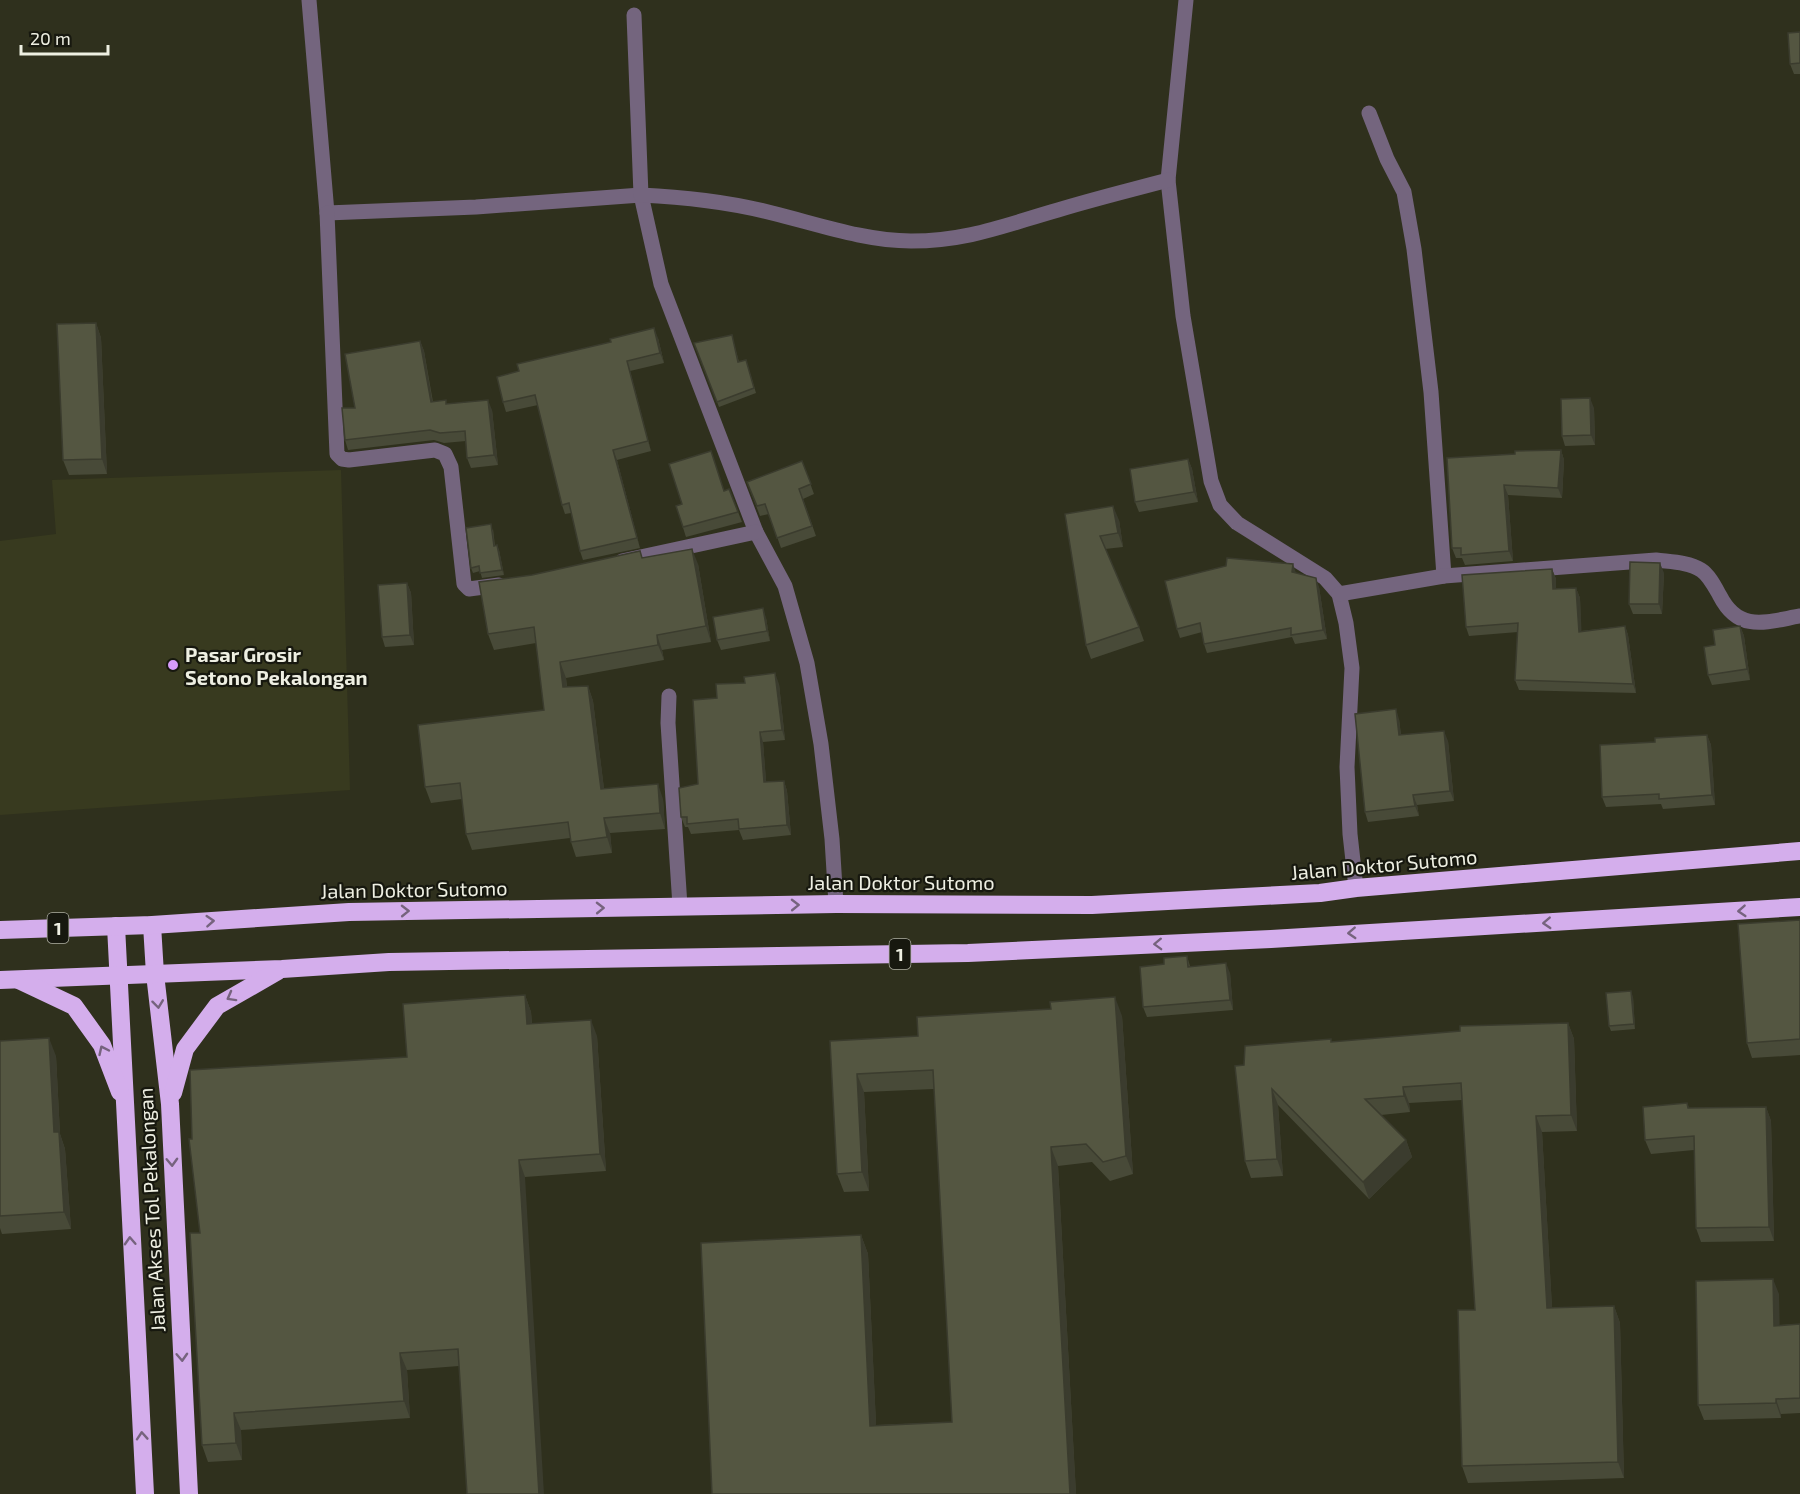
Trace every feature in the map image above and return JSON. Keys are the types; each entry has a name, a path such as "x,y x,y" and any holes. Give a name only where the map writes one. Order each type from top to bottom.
{"highway":[{"name":"Jalan Doktor Sutomo","path":"0,930 152,925 350,912 836,904 1092,905 1320,893 1356,888 1800,851"},
{"name":"1","path":"9,979 282,969 389,962 968,953 1271,939 1800,907"},
{"name":"Jalan Akses Tol Pekalongan","path":"152,925 155,974 170,1104 189,1494"},
{"name":"Jalan Akses Tol Pekalongan","path":"116,926 145,1494"},
{"path":"170,1104 185,1049 216,1006 282,969"},
{"path":"9,979 74,1006 102,1045 125,1104"}],"street":[{"path":"309,0 327,213 337,454 342,459 349,460 435,450 445,454 451,466 464,584 470,589 513,584"},
{"path":"1186,0 1168,180 1183,316 1211,481 1220,505 1237,523 1325,578 1339,594 1346,623 1352,668 1347,767 1350,834 1356,888"},
{"path":"634,15 641,195 662,284 756,532 785,586 807,663 822,756 836,904"},
{"path":"1369,113 1387,159 1404,192 1414,249 1431,392 1444,576"},
{"path":"327,213 476,207 641,195 688,197 770,212 867,236 909,241 957,239 992,232 1058,210 1168,180"},
{"path":"604,565 756,532"},
{"path":"1339,594 1444,576 1656,560 1688,565 1703,571 1732,615 1745,621 1759,623 1800,616"},
{"path":"669,696 668,723 680,906"}],"shaded area":[{"name":"Pasar Grosir Setono Pekalongan","path":"341,470 350,790 0,815 0,541 56,534 52,480"}],"building":[{"path":"1800,32 1800,63 1790,64 1788,33"},
{"path":"96,323 102,459 63,460 57,324"},
{"path":"654,328 660,353 627,361 648,441 613,450 637,538 580,551 569,503 562,505 535,395 503,402 497,377 519,371 517,364 611,342 610,339"},
{"path":"732,335 738,362 746,360 754,388 717,402 694,343"},
{"path":"420,341 431,402 446,400 446,404 488,400 494,455 467,458 465,431 440,433 430,430 345,440 342,408 355,408 345,354"},
{"path":"1590,398 1591,435 1562,436 1561,399"},
{"path":"1561,450 1558,488 1504,485 1509,551 1461,555 1461,548 1452,548 1447,458 1515,454 1515,451"},
{"path":"711,451 724,491 729,489 738,512 683,527 676,506 682,504 669,464"},
{"path":"1188,459 1194,492 1135,502 1130,469"},
{"path":"802,461 811,484 799,489 812,526 777,538 765,504 757,506 747,482"},
{"path":"1113,506 1118,533 1100,536 1139,627 1086,645 1065,514"},
{"path":"491,524 494,546 497,545 502,570 480,573 479,566 471,568 466,528"},
{"path":"692,549 706,626 657,635 658,645 560,662 563,687 588,686 601,789 658,784 660,813 604,818 607,837 571,842 568,822 466,834 460,783 425,787 418,725 544,710 534,627 488,634 479,582 532,575 640,551 642,558"},
{"path":"1227,558 1293,564 1292,572 1316,578 1323,630 1291,635 1291,628 1204,644 1200,623 1177,629 1165,581 1226,566"},
{"path":"1630,562 1660,563 1659,604 1629,604"},
{"path":"1552,569 1553,589 1576,588 1579,632 1625,626 1633,684 1515,680 1518,623 1466,627 1462,575"},
{"path":"407,583 410,635 382,637 378,585"},
{"path":"763,608 767,631 717,640 713,617"},
{"path":"1740,626 1747,669 1708,675 1704,647 1715,645 1713,630"},
{"path":"775,673 782,730 760,732 764,782 784,781 787,825 739,829 738,819 687,824 687,817 681,817 679,788 698,784 693,700 717,698 716,684 745,683 744,677"},
{"path":"1396,709 1399,735 1444,731 1450,791 1413,795 1415,806 1365,812 1355,714"},
{"path":"1707,735 1712,795 1659,799 1659,794 1602,797 1600,745 1655,742 1655,738"},
{"path":"1800,920 1800,1039 1747,1043 1738,924"},
{"path":"1187,956 1188,967 1226,963 1230,1000 1143,1007 1140,967 1164,964 1164,958"},
{"path":"1631,991 1634,1024 1609,1026 1606,993"},
{"path":"525,995 527,1024 591,1020 600,1154 519,1160 539,1494 467,1494 458,1349 400,1353 404,1401 234,1413 236,1443 202,1445 190,1233 200,1233 189,1139 192,1139 190,1070 407,1057 403,1004"},
{"path":"1115,997 1126,1156 1103,1162 1086,1144 1051,1147 1070,1494 712,1494 701,1243 861,1235 870,1426 952,1422 933,1070 857,1074 862,1172 837,1174 830,1041 918,1036 917,1017 1051,1009 1050,1002"},
{"path":"1568,1023 1571,1115 1536,1116 1547,1308 1614,1306 1618,1462 1462,1466 1458,1310 1475,1310 1461,1083 1403,1087 1404,1096 1365,1099 1406,1140 1363,1182 1272,1089 1277,1159 1245,1161 1235,1066 1244,1065 1245,1046 1331,1039 1331,1042 1460,1031 1460,1026"},
{"path":"49,1038 54,1132 59,1132 64,1212 0,1216 0,1041"},
{"path":"1687,1103 1688,1108 1766,1107 1769,1227 1696,1228 1694,1136 1645,1140 1643,1107"},
{"path":"1773,1279 1774,1326 1800,1324 1800,1398 1776,1399 1776,1403 1698,1405 1696,1281"}],"place":[{"name":"Pasar Grosir Setono Pekalongan","path":"173,665"}]}
